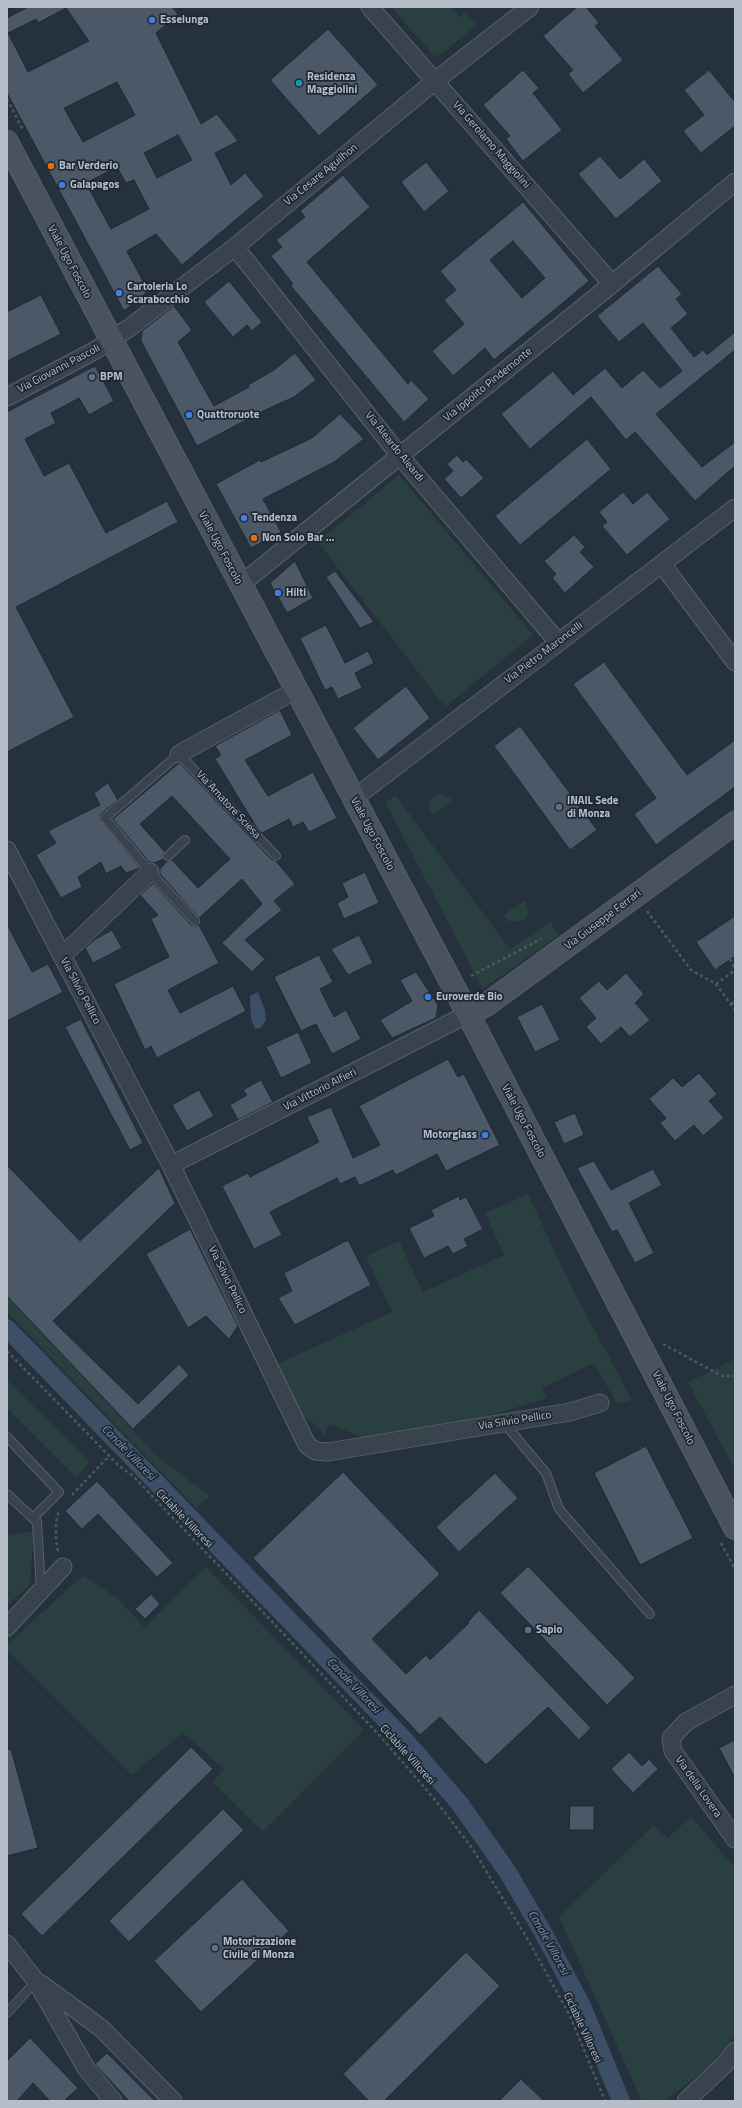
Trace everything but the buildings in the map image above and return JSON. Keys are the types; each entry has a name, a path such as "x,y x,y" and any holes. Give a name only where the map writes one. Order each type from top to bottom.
{"street":[{"name":"Via Gerolamo Maggiolini","path":"370,7 612,284"},
{"name":"Via Cesare Aguilhon","path":"111,341 235,247 435,82 530,7"},
{"name":"Viale Ugo Foscolo","path":"7,142 468,1014 735,1528"},
{"name":"Via Ippolito Pindemonte","path":"240,585 612,284 735,182"},
{"name":"Via Aleardo Aleardi","path":"235,247 400,456 558,642"},
{"name":"Via Giovanni Pascoli","path":"7,397 111,341"},
{"name":"Via Pietro Maroncelli","path":"353,798 370,787 735,508"},
{"path":"662,564 735,662"},
{"path":"179,754 296,690"},
{"name":"Via Giuseppe Ferrari","path":"468,1014 486,1005 512,987 735,823"},
{"name":"Via Silvio Pellico","path":"7,850 171,1165 307,1445 316,1451 328,1452 570,1412 600,1403"},
{"path":"62,956 153,870"},
{"name":"Via Vittorio Alfieri","path":"171,1165 468,1014"},
{"path":"7,1627 63,1567"},
{"name":"Via della Lovera","path":"735,1695 686,1722 671,1738 673,1750 735,1839"},
{"path":"7,1944 36,1981 86,2068 113,2101"},
{"path":"36,1981 100,2028 173,2101"},
{"path":"686,2101 725,2064 735,2050"}],"lane":[{"name":"Via Amatore Sciesa","path":"179,754 276,856"},
{"path":"179,754 105,818 153,870 196,921"},
{"path":"168,856 185,840"},
{"path":"504,1423 546,1473 559,1509 650,1614"},
{"path":"7,1437 59,1492 32,1518"},
{"path":"7,1494 37,1522 42,1591"},
{"path":"7,2013 36,1981"}],"path":[{"path":"647,911 691,970 716,984 735,1010"},
{"path":"471,976 543,938"},
{"path":"716,984 735,969 730,959"},
{"path":"731,1004 735,1001"},
{"path":"663,1344 722,1376 735,1376"},
{"name":"Ciclabile Villoresi","path":"7,1351 109,1456 132,1476 353,1708 412,1772 456,1826 472,1848 506,1904 570,2016 605,2101"},
{"path":"68,1498 109,1456"},
{"path":"59,1508 56,1522 56,1541 63,1567"}],"green space":[{"path":"391,7 450,7 459,17 465,12 477,25 436,58"},
{"path":"399,475 533,635 445,707 318,542"},
{"path":"441,794 453,800 432,815 428,804 434,796"},
{"path":"396,796 510,949 550,922 559,935 483,989 385,802"},
{"path":"525,900 529,912 525,919 517,922 508,921 504,915"},
{"path":"528,1194 572,1288 632,1400 617,1404 594,1363 542,1388 547,1398 479,1419 368,1440 330,1424 324,1435 315,1425 300,1413 277,1364 392,1312 366,1256 399,1241 423,1292 504,1255 485,1213"},
{"path":"7,1296 159,1458 210,1496 196,1508 7,1312"},
{"path":"735,1359 735,1470 688,1382"},
{"path":"7,1380 90,1462 76,1477 7,1408"},
{"path":"34,1531 30,1584 7,1606 7,1536"},
{"path":"206,1567 364,1730 263,1832 213,1782 224,1769 183,1733 132,1775 7,1650 7,1645 73,1584 84,1576 117,1598 144,1627"},
{"path":"691,1816 735,1868 735,2035 710,2066 665,2101 642,2101 559,1917 653,1826 668,1838"}],"water":[{"path":"258,992 265,1010 266,1020 261,1028 255,1029 251,1019 250,996"}],"waterway":[{"name":"Canale Villoresi","path":"7,1328 403,1738 460,1804 507,1871 545,1936 582,2006 621,2101"}],"place":[{"name":"Esselunga","path":"152,20"},
{"name":"Residenza Maggiolini","path":"299,83"},
{"name":"Bar Verderio","path":"51,166"},
{"name":"Galapagos","path":"62,185"},
{"name":"Cartoleria Lo Scarabocchio","path":"119,293"},
{"name":"BPM","path":"92,377"},
{"name":"Quattroruote","path":"189,415"},
{"name":"Tendenza","path":"244,518"},
{"name":"Non Solo Bar ...","path":"254,538"},
{"name":"Hilti","path":"278,593"},
{"name":"INAIL Sede di Monza","path":"559,807"},
{"name":"Euroverde Bio","path":"428,997"},
{"name":"Motorglass","path":"485,1135"},
{"name":"Sapio","path":"528,1630"},
{"name":"Motorizzazione Civile di Monza","path":"215,1948"}]}
